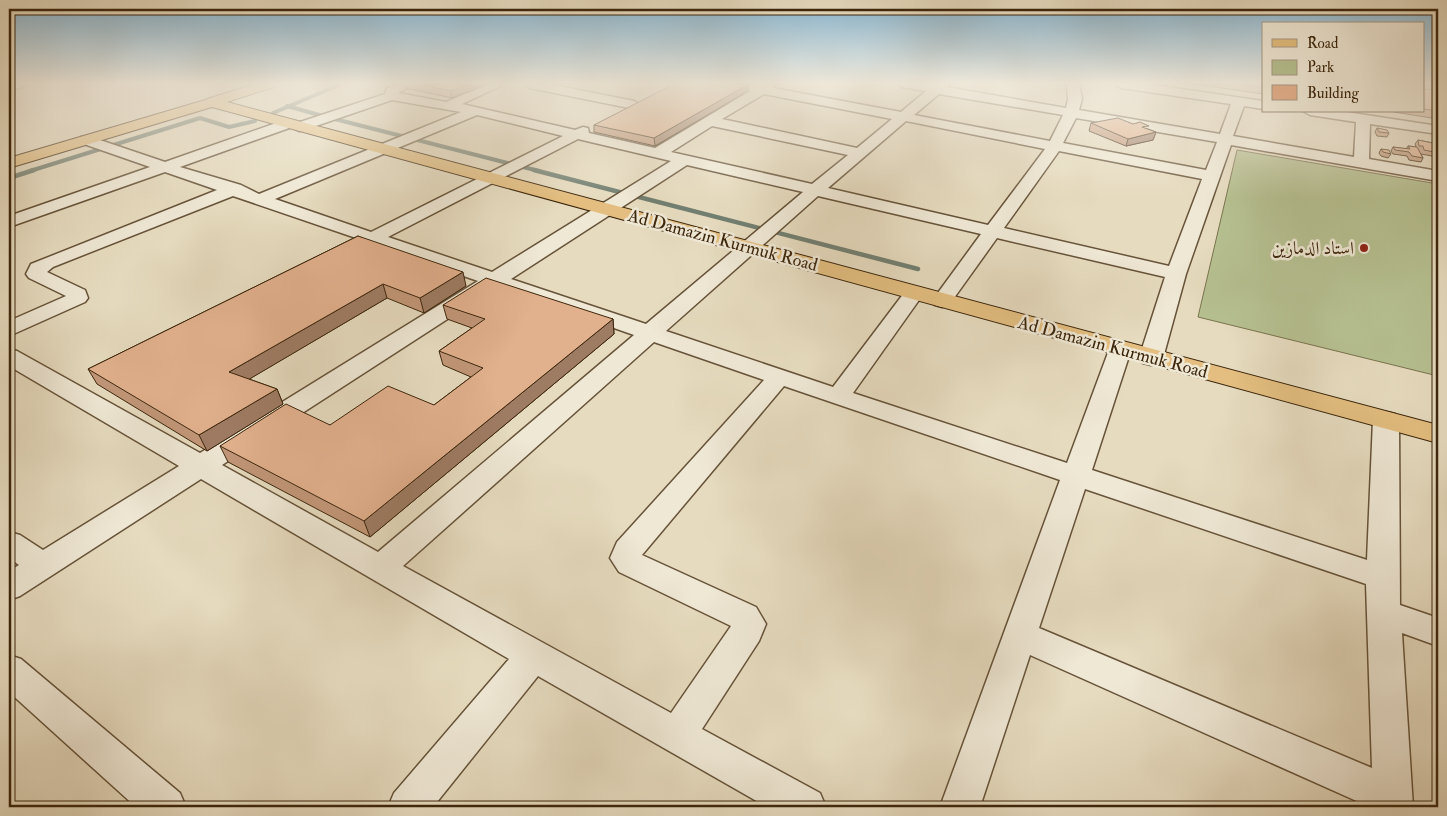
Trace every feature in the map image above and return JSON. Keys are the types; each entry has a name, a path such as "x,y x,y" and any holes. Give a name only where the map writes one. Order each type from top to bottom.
{"main road":[{"path":"9,163 145,122"},
{"name":"Ad Damazin Kurmuk Road","path":"283,122 386,148 1120,350 1438,434"}],"street":[{"path":"9,222 166,167 303,122"},
{"path":"261,199 449,122"},
{"path":"525,122 1176,274"},
{"path":"658,153 708,122"},
{"path":"715,122 860,153"},
{"path":"381,567 751,248 815,190 897,122"},
{"path":"933,122 1211,176"},
{"path":"942,301 1054,147 1067,122"},
{"path":"1129,122 1438,176"},
{"path":"1151,358 1176,274 1193,232 1231,122"},
{"path":"1361,162 1369,122"},
{"path":"1397,122 1438,130"},
{"path":"348,250 594,126"},
{"path":"86,140 235,189 779,377 1382,577"},
{"path":"9,587 498,279 606,208 685,160"},
{"path":"9,329 78,298 78,294 36,274 38,268 46,263 235,189"},
{"path":"9,209 27,215"},
{"path":"839,396 914,293"},
{"path":"960,807 1120,350"},
{"path":"9,356 78,385 203,466 533,656 806,807"},
{"path":"677,735 747,631 749,624 744,617 630,563 626,558 628,550 779,377"},
{"path":"1019,635 1393,802 1382,577 1386,420"},
{"path":"9,543 43,565"},
{"path":"1384,613 1438,632"},
{"path":"408,807 533,656"},
{"path":"9,670 166,807"}],"green space":[{"path":"1237,150 1438,184 1438,376 1198,317"}],"building":[{"path":"600,122 682,122 654,138 594,125"},
{"path":"1128,122 1133,124 1140,122 1149,126 1142,127 1156,132 1128,139 1091,123"},
{"path":"1377,128 1387,130 1389,133 1379,132"},
{"path":"1418,140 1438,144 1438,149 1434,148 1434,152 1424,150 1423,146 1419,146"},
{"path":"1408,146 1417,147 1423,158 1412,156 1409,152 1395,150 1393,147 1410,149"},
{"path":"1381,149 1389,150 1391,154 1383,152"},
{"path":"358,236 463,272 420,298 383,284 229,372 277,389 199,435 88,369"},
{"path":"486,278 613,319 364,521 220,446 286,404 330,425 388,386 434,405 483,368 439,351 485,319 443,305"}],"waterway":[{"path":"30,171 187,122"},
{"path":"213,122 229,127 250,122"},
{"path":"347,122 539,171"},
{"path":"9,178 34,170"},
{"path":"534,170 918,269"}],"place":[{"name":"استاد الدمازين","path":"1364,248"}]}
